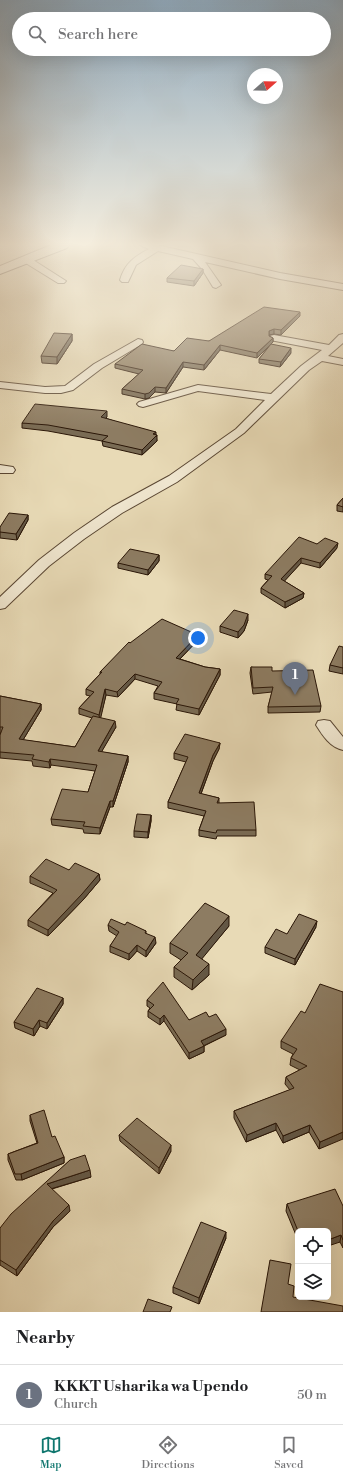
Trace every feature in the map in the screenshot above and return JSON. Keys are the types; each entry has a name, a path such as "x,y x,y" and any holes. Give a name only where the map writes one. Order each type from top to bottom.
{"street":[{"path":"0,605 44,562 79,536 116,510 173,479 240,431 305,368 331,349 343,337"},
{"path":"274,338 331,349"},
{"path":"0,385 45,390 61,390 69,388 98,366 138,342"},
{"path":"320,357 343,362"},
{"path":"143,404 198,388 273,398"},
{"path":"324,725 334,739 343,745"}],"building":[{"path":"264,307 300,312 281,330 274,329 269,331 269,336 273,338 257,353 220,345 204,365 183,362 166,388 155,387 149,393 145,394 122,389 143,370 115,364 142,344 174,351 187,338 209,341"},
{"path":"54,333 72,334 57,357 41,356"},
{"path":"271,344 291,348 281,362 259,359"},
{"path":"35,404 107,411 101,417 156,432 153,434 157,435 142,450 102,441 108,436 48,425 22,423"},
{"path":"343,498 343,507 337,505"},
{"path":"9,513 28,515 16,534 0,532 0,527"},
{"path":"299,537 317,544 325,538 338,543 320,563 301,558 281,579 304,593 285,602 261,588 272,576 265,574"},
{"path":"130,549 159,555 148,570 118,563"},
{"path":"234,610 248,614 244,625 238,632 220,626"},
{"path":"162,619 198,635 176,658 205,667 220,669 199,709 176,704 179,699 154,693 162,682 135,674 117,692 105,689 99,715 79,708 94,692 86,689 102,672 100,672 129,642 130,643"},
{"path":"339,646 343,647 343,668 330,665"},
{"path":"251,667 272,667 272,671 313,670 321,706 268,707 273,687 253,688"},
{"path":"0,696 41,704 19,739 75,747 93,716 115,721 98,751 128,756 113,801 110,801 100,828 83,826 85,822 51,819 62,789 88,792 97,765 50,759 49,762 32,759 34,755 0,752 0,735 3,727 0,727"},
{"path":"185,734 220,743 213,755 199,793 219,798 217,803 254,802 256,830 217,830 216,833 199,830 206,811 168,802 188,757 174,753"},
{"path":"137,814 151,815 148,832 134,831"},
{"path":"46,859 69,870 75,863 99,874 48,930 28,920 57,890 30,876"},
{"path":"205,903 229,916 196,955 209,964 193,980 174,967 188,953 170,943"},
{"path":"299,914 317,921 295,959 265,947 276,929 287,934"},
{"path":"111,919 125,925 127,922 155,937 146,951 137,945 129,954 110,946 119,932 108,925"},
{"path":"163,982 189,1020 206,1012 209,1017 216,1014 226,1029 201,1041 204,1046 189,1053 164,1015 160,1019 148,1011 154,1005 147,1000"},
{"path":"320,984 343,992 343,1132 320,1142 310,1125 283,1136 276,1123 247,1135 234,1111 294,1088 286,1077 307,1066 291,1058 297,1049 281,1041 301,1011 305,1013"},
{"path":"37,988 63,998 47,1023 39,1020 33,1029 14,1022"},
{"path":"44,1110 52,1137 55,1136 64,1157 21,1174 15,1174 8,1154 38,1143 30,1115"},
{"path":"137,1118 171,1145 159,1168 119,1135"},
{"path":"85,1155 90,1170 47,1184 69,1205 53,1221 16,1270 0,1260 0,1228 11,1214 70,1160"},
{"path":"335,1189 343,1206 343,1240 341,1235 331,1239 331,1228 297,1228 287,1204"},
{"path":"201,1222 226,1232 199,1298 173,1287"},
{"path":"270,1260 291,1264 288,1284 294,1286 293,1297 295,1297 295,1300 310,1300 343,1306 343,1312 261,1312"},
{"path":"148,1299 172,1307 170,1312 143,1312"}],"place":[{"name":"KKKT Usharika wa Upendo","path":"295,695"}]}
